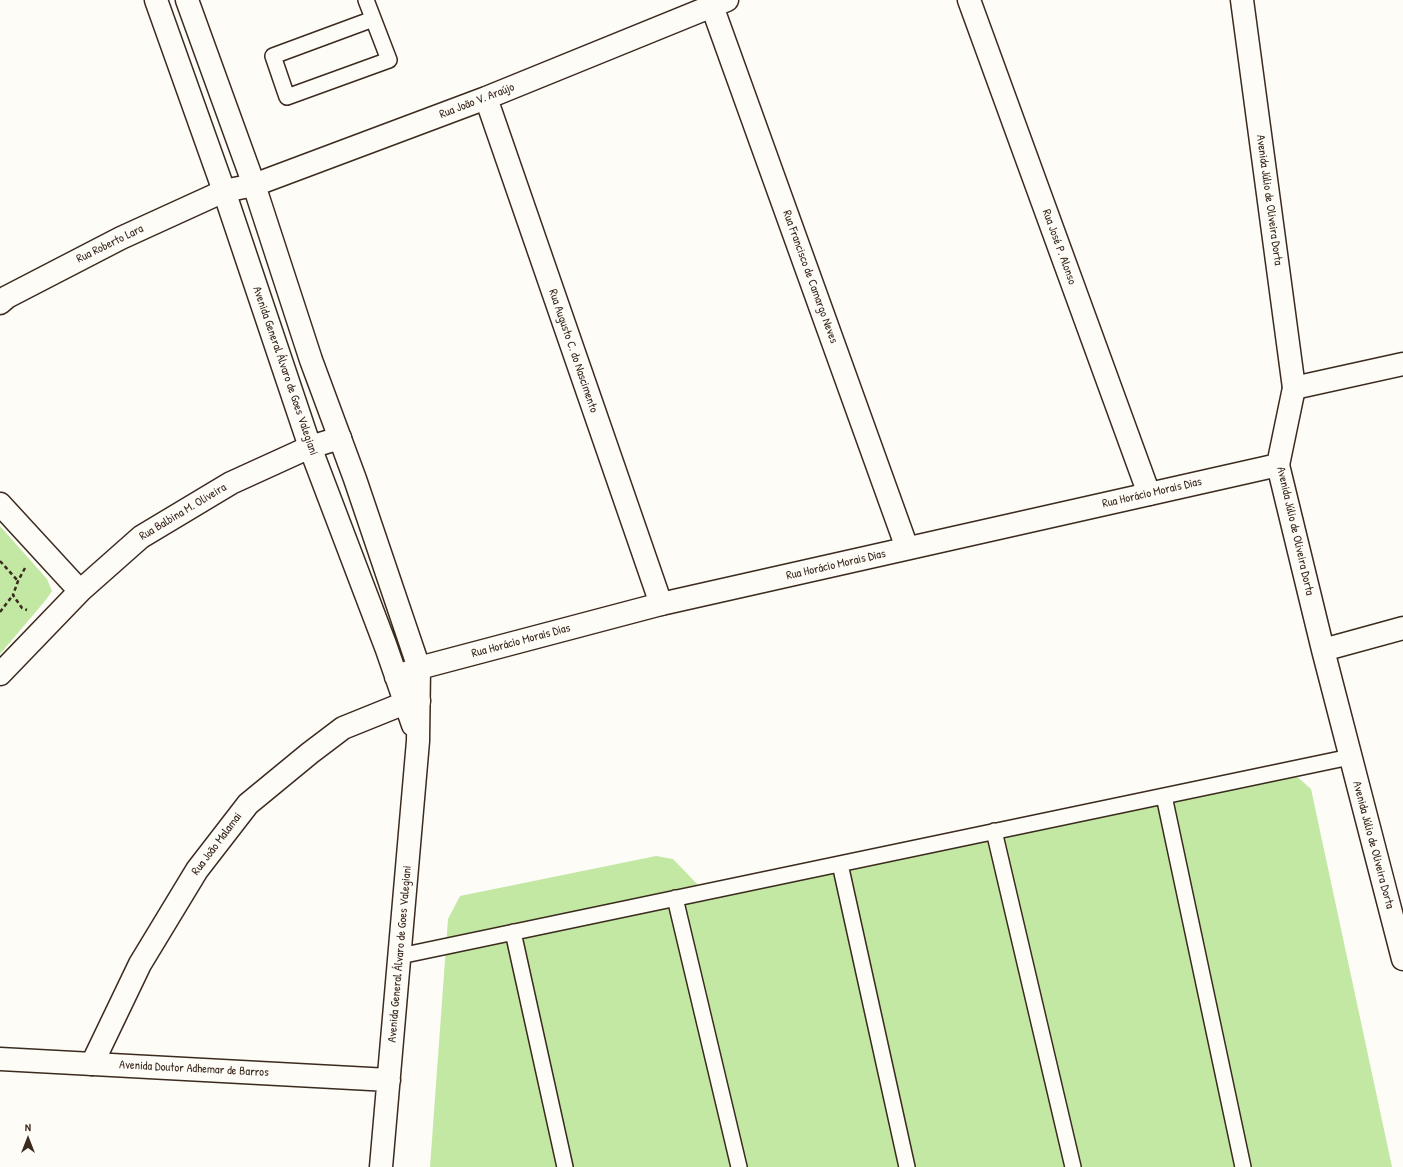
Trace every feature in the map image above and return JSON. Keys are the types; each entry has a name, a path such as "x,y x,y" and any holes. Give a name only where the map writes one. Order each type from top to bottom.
{"street":[{"name":"Avenida General Álvaro de Goes Valegiani","path":"156,0 224,191 310,447 396,677 412,702"},
{"name":"Avenida General Álvaro de Goes Valegiani","path":"188,0 254,185 311,360 340,438 419,668 412,702 418,741 381,1167"},
{"name":"Rua José P. Alonso","path":"969,0 1149,494"},
{"name":"Avenida Júlio de Oliveira Dorta","path":"1242,0 1294,388 1278,465 1350,757 1403,959"},
{"name":"Rua João V. Araújo","path":"224,191 254,185 486,98 720,3"},
{"name":"Rua Francisco de Camargo Neves","path":"720,3 907,548"},
{"name":"Rua Augusto C. do Nascimento","path":"486,98 661,604"},
{"name":"Rua Roberto Lara","path":"0,303 7,297 121,238 224,191"},
{"path":"1294,388 1403,364"},
{"name":"Rua Balbina M. Oliveira","path":"0,674 80,591 141,537 231,483 310,447 340,438"},
{"name":"Rua Horácio Morais Dias","path":"396,677 419,668 661,604 1278,465"},
{"path":"0,504 80,591"},
{"path":"1323,650 1403,628"},
{"name":"Rua João Malamai","path":"92,1064 140,964 180,897 197,870 248,804 310,752 343,728 412,702"},
{"name":"Avenida Doutor Adhemar de Barros","path":"0,1059 389,1080"}],"lane":[{"path":"366,0 389,60 287,97 273,56 373,19"},
{"path":"400,956 1350,757"},
{"path":"1164,796 1242,1167"},
{"path":"994,832 1073,1167"},
{"path":"840,864 907,1167"},
{"path":"675,898 739,1167"},
{"path":"513,932 565,1167"}],"path":[{"path":"0,560 18,581"},
{"path":"0,612 13,596 18,581 27,564"},
{"path":"13,596 22,608 28,611"}],"green space":[{"path":"0,526 47,579 52,591 0,654"},
{"path":"1286,767 1311,789 1392,1167 430,1167 448,919 460,896 656,856 673,859 698,885"}]}
